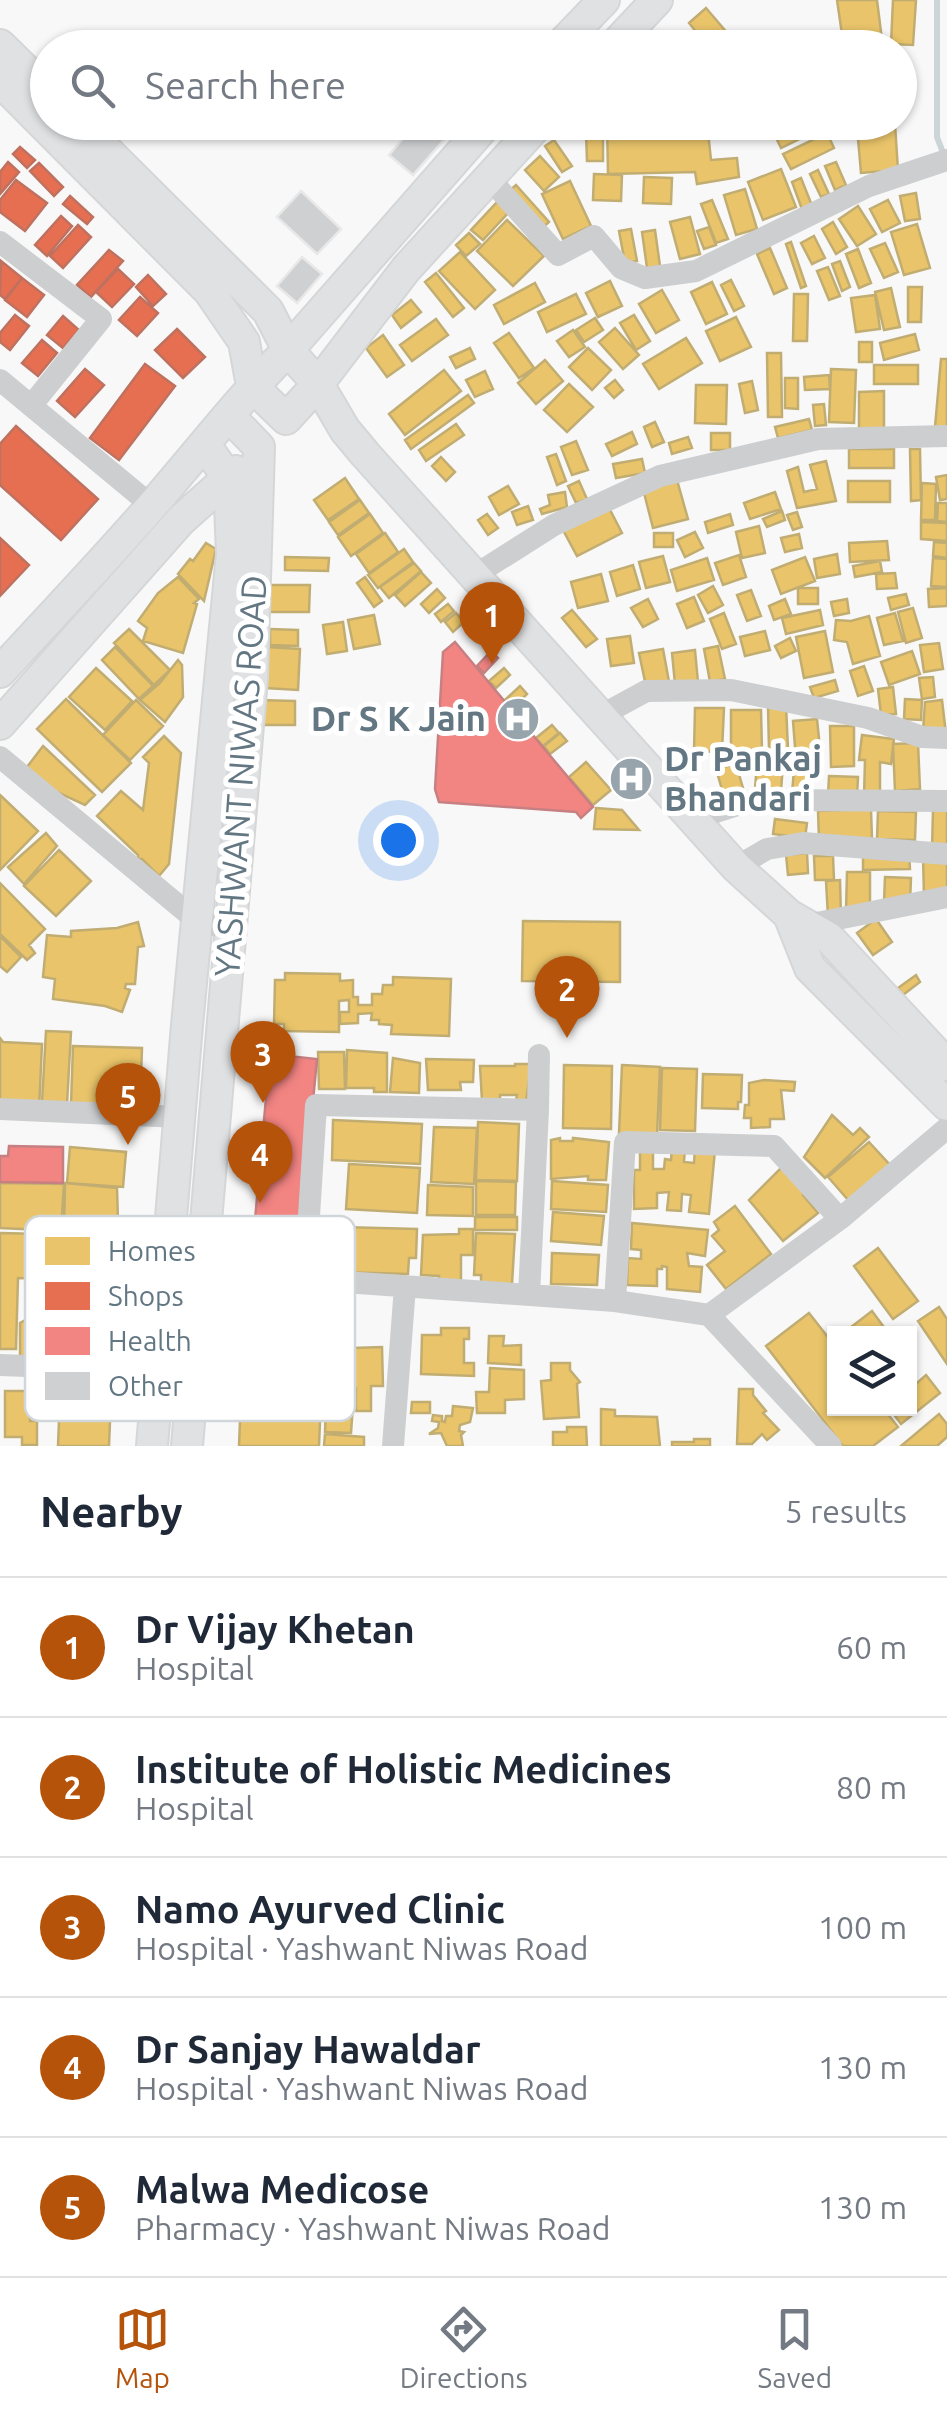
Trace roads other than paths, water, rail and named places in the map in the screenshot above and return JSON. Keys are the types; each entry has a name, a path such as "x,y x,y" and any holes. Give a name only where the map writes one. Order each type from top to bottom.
{"main road":[{"path":"575,30 604,0"},
{"path":"629,30 657,0"},
{"path":"0,45 30,74"},
{"path":"0,80 30,110"},
{"path":"59,140 209,291 244,342 252,386 286,419 345,430"},
{"path":"96,140 268,312 288,350 318,384 345,430 736,867 798,920 828,938 947,1065"},
{"path":"0,672 152,506 252,386 472,140"},
{"path":"0,724 181,520 228,479 318,384 406,268 524,140"},
{"path":"230,417 259,447"},
{"path":"205,445 228,479"},
{"name":"YASHWANT NIWAS ROAD","path":"207,1216 252,678 259,447"},
{"name":"YASHWANT NIWAS ROAD","path":"171,1216 232,554 228,479"},
{"path":"798,920 810,968 947,1105"},
{"name":"YASHWANT NIWAS ROAD","path":"152,1446 154,1421"},
{"name":"YASHWANT NIWAS ROAD","path":"187,1446 189,1421"}],"street":[{"path":"489,178 558,254 594,236 621,268 645,278 696,271 868,186 947,160"},
{"path":"0,242 101,319 31,406"},
{"path":"4,391 31,406 152,506"},
{"path":"475,576 554,525 660,476 818,439 947,436"},
{"path":"602,715 646,691 730,690 868,718 922,737 947,738"},
{"path":"0,757 197,921 232,929"},
{"path":"694,819 754,800 947,802"},
{"path":"736,867 766,849 804,844 947,854"},
{"path":"798,920 947,898"},
{"path":"529,1294 539,1055"},
{"path":"309,1216 316,1105 538,1110"},
{"path":"0,1108 180,1117"},
{"path":"709,1315 840,1219 947,1128"},
{"path":"614,1302 625,1142 774,1146 840,1219"},
{"path":"355,1282 529,1294 709,1315 830,1446"},
{"path":"393,1446 405,1286"},
{"path":"0,1365 25,1366"}],"waterway":[{"path":"937,0 937,137 945,158"}],"place":[{"name":"Dr Vijay Khetan","path":"492,664"},
{"name":"Dr S K Jain","path":"518,719"},
{"name":"Dr Pankaj Bhandari","path":"631,779"},
{"name":"Institute of Holistic Medicines","path":"567,1038"},
{"name":"Namo Ayurved Clinic","path":"263,1103"},
{"name":"Malwa Medicose","path":"128,1145"},
{"name":"Dr Sanjay Hawaldar","path":"260,1203"}]}
